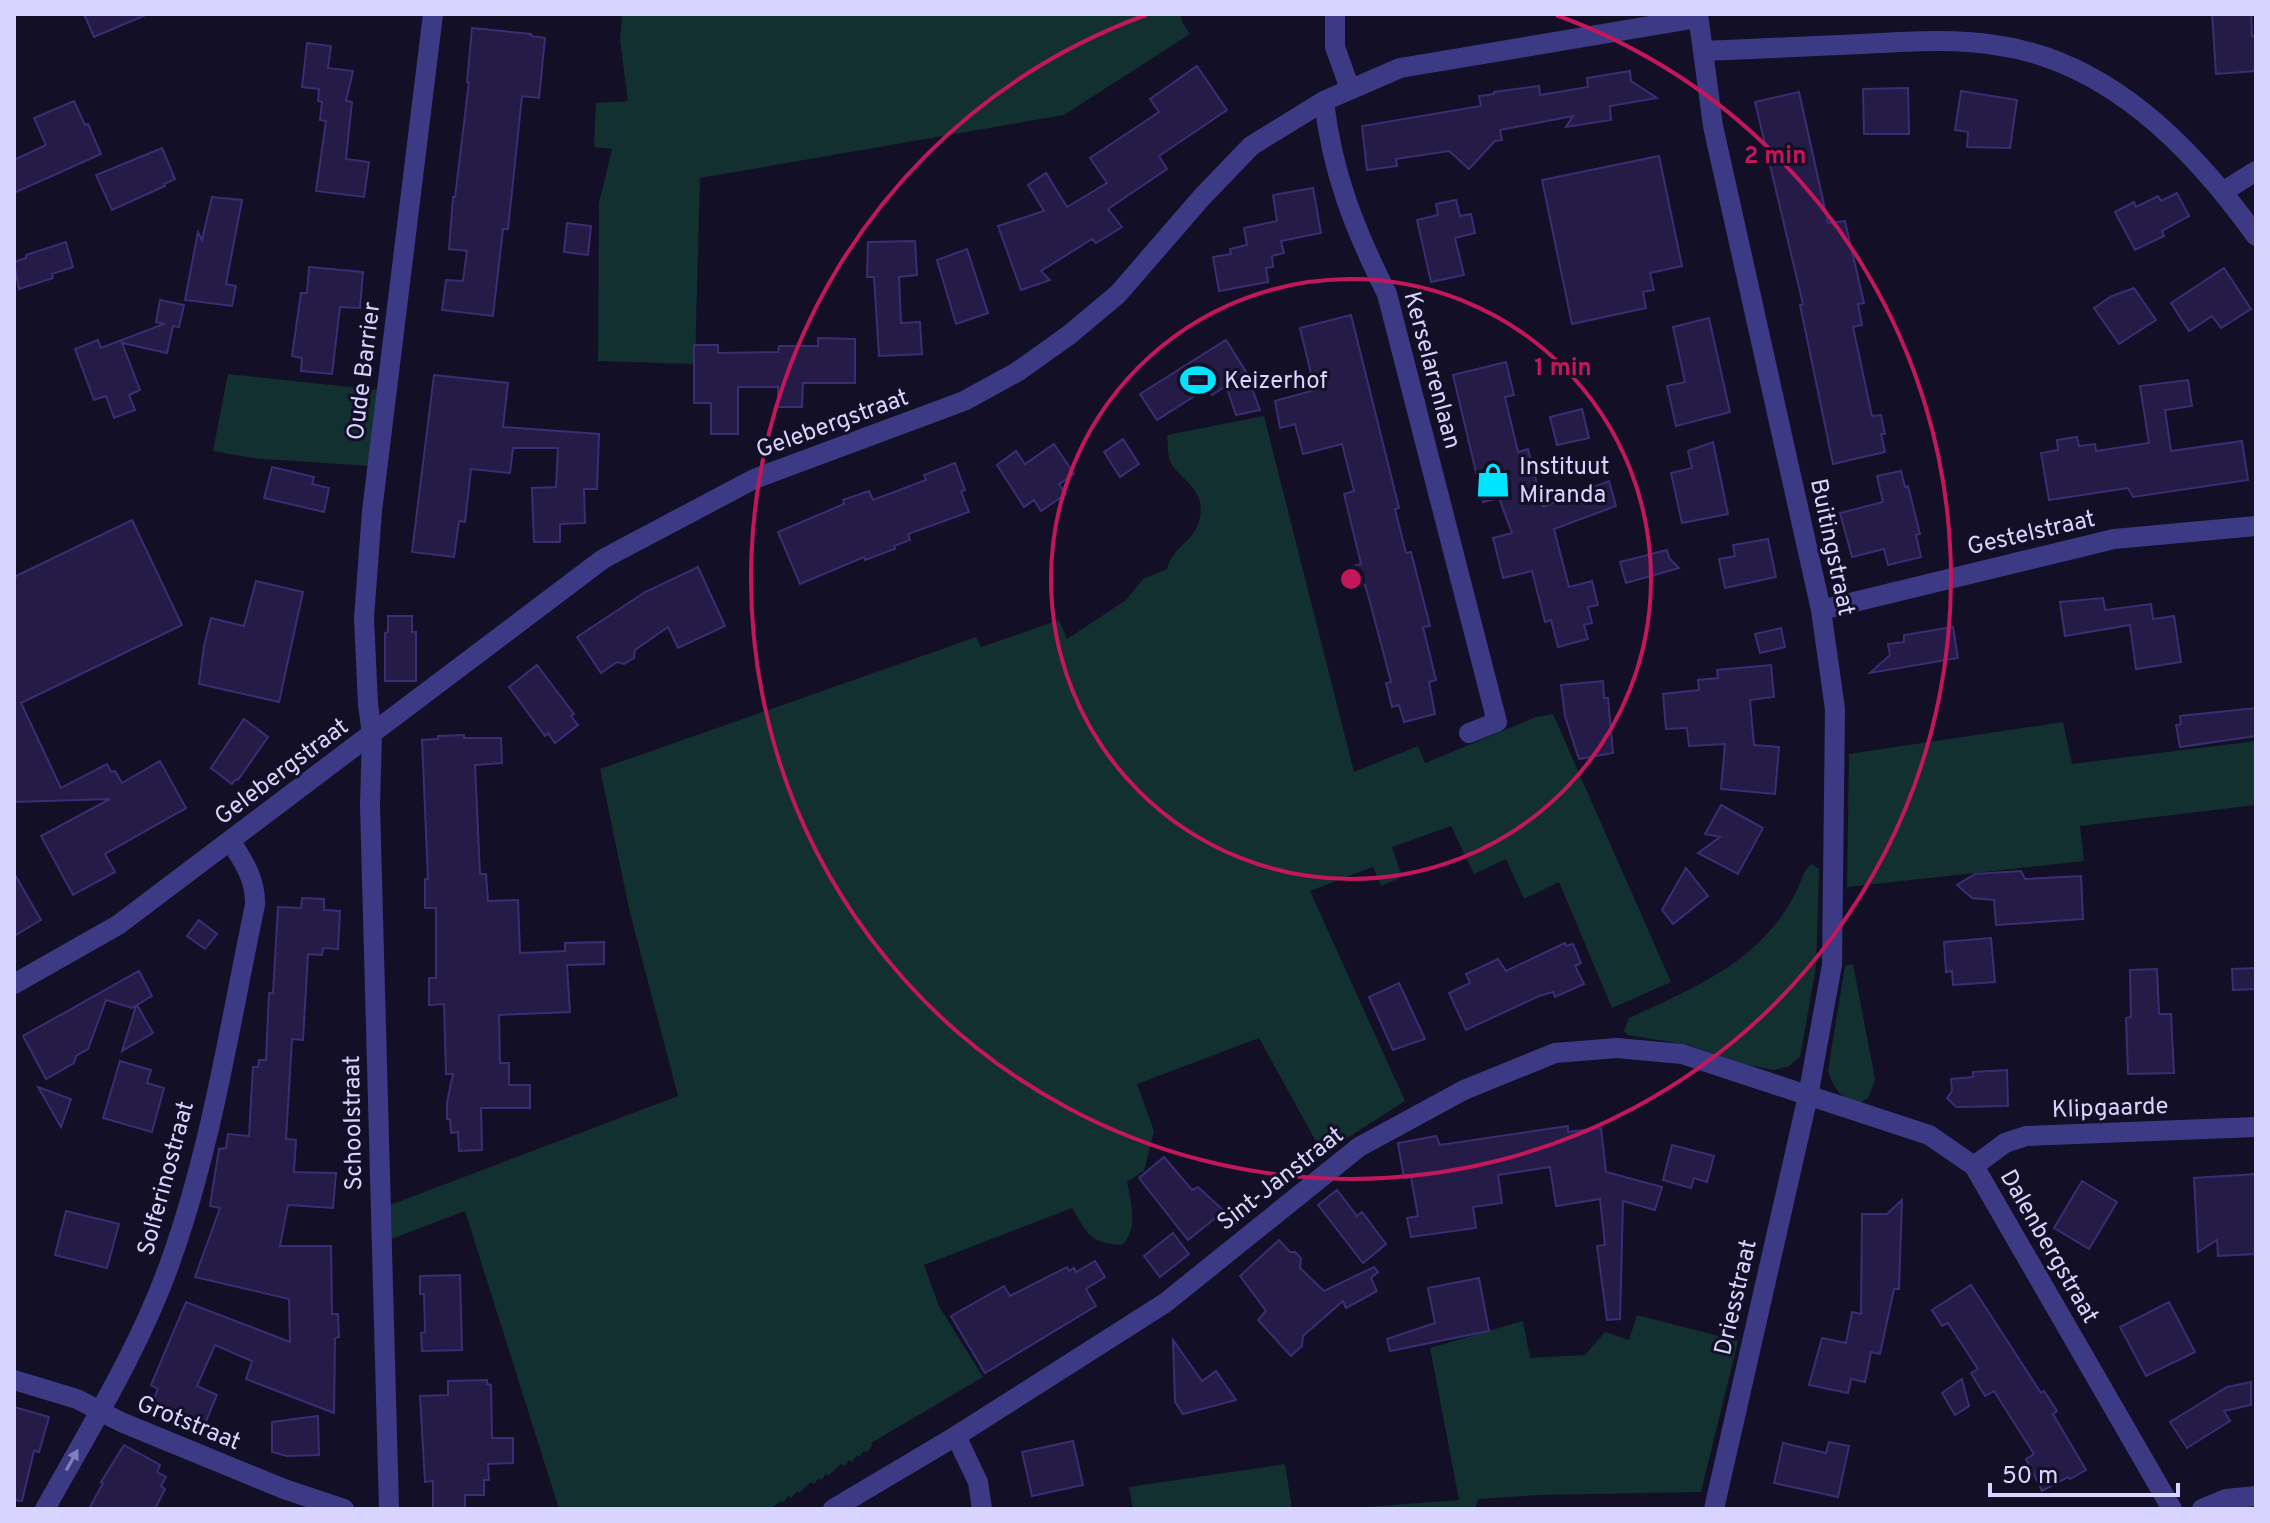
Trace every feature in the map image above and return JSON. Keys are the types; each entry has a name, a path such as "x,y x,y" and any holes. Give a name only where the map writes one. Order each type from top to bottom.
{"street":[{"name":"Oude Barrier","path":"372,735 364,618 372,511 433,14"},
{"path":"1335,14 1335,47 1350,89"},
{"name":"Gelebergstraat","path":"14,984 118,925 603,559 754,479 964,401 1017,372 1069,335 1118,294 1251,146 1324,101 1400,68 1698,16"},
{"name":"Buitingstraat","path":"1698,16 1713,126 1821,610 1835,709 1832,965 1808,1096"},
{"path":"1704,51 1933,41 1995,45 2026,51 2077,71 2118,93 2164,130 2224,191 2256,236"},
{"name":"Kerselarenlaan","path":"1324,101 1340,188 1387,294 1497,722 1469,733"},
{"path":"2224,191 2256,171"},
{"name":"Gestelstraat","path":"1821,610 2114,539 2256,526"},
{"name":"Schoolstraat","path":"372,735 370,805 389,1509"},
{"name":"Solferinostraat","path":"45,1509 122,1371 171,1262 205,1143 255,905 256,889 231,842"},
{"name":"Sint-Janstraat","path":"833,1509 956,1436 1165,1303 1359,1147 1464,1090 1555,1053 1617,1048 1682,1054 1808,1096"},
{"name":"Dalenbergstraat","path":"1808,1096 1929,1135 1974,1166 2172,1509"},
{"name":"Driesstraat","path":"1714,1509 1808,1096"},
{"name":"Klipgaarde","path":"1974,1166 2005,1143 2026,1136 2256,1127"},
{"name":"Grotstraat","path":"14,1380 77,1399 121,1422 284,1489 344,1509"},
{"path":"956,1436 978,1482 982,1509"},
{"path":"2202,1509 2226,1499 2256,1496"}],"green space":[{"path":"622,14 1181,14 1190,34 1064,115 700,178 695,364 598,361 599,203 612,149 594,147 596,103 628,101 620,40"},
{"path":"228,374 378,390 369,466 252,458 213,451"},
{"path":"1264,416 1354,772 1418,746 1425,763 1536,717 1553,714 1671,982 1612,1008 1559,882 1524,899 1506,859 1474,874 1451,826 1392,847 1402,877 1381,886 1373,867 1310,891 1405,1101 1324,1156 1259,1038 1137,1084 1154,1131 1144,1171 1127,1182 1132,1223 1131,1231 1122,1245 1103,1242 1091,1236 1072,1208 924,1265 939,1306 983,1377 871,1443 867,1452 864,1451 859,1457 857,1455 852,1462 849,1460 845,1466 841,1464 829,1475 826,1474 821,1480 819,1478 814,1484 811,1482 799,1493 797,1491 791,1498 788,1496 784,1502 770,1509 559,1509 465,1211 391,1239 390,1205 678,1096 630,913 600,769 976,637 981,647 1059,620 1067,639 1126,600 1143,579 1167,569 1173,556 1198,524 1201,504 1194,490 1170,462 1167,435"},
{"path":"2063,722 2072,764 2256,741 2256,805 2080,826 2084,861 1847,887 1849,754"},
{"path":"1812,864 1819,869 1816,967 1800,1057 1789,1066 1774,1070 1744,1064 1689,1045 1628,1035 1624,1031 1629,1018 1707,980 1759,942 1784,913"},
{"path":"1853,964 1875,1079 1869,1097 1859,1104 1839,1092 1828,1070 1845,966"},
{"path":"1637,1315 1738,1341 1701,1492 1478,1499 1475,1509 1340,1509 1459,1500 1430,1348 1523,1321 1530,1358 1585,1355 1605,1332 1629,1340"},
{"path":"1285,1464 1292,1509 1133,1509 1129,1487"}],"building":[{"path":"84,14 148,14 94,37"},
{"path":"2212,14 2251,14 2252,36 2256,36 2256,71 2216,74"},
{"path":"472,28 545,38 539,98 522,96 508,229 503,229 493,316 442,310 446,280 463,281 467,251 449,249 469,82"},
{"path":"307,43 331,46 328,68 353,71 346,101 352,102 346,159 369,162 364,197 316,191 326,121 320,120 322,102 318,101 319,89 302,87"},
{"path":"1197,66 1227,110 1159,156 1167,169 1108,209 1122,227 1096,243 1092,239 1041,271 1050,280 1021,290 998,226 1044,211 1028,185 1046,173 1067,207 1107,183 1090,158 1159,112 1150,99"},
{"path":"1630,71 1631,81 1657,98 1610,106 1611,120 1566,127 1573,116 1500,130 1502,140 1495,141 1469,169 1449,151 1396,159 1397,166 1367,170 1362,126 1481,106 1479,96 1494,92 1539,86 1540,95 1588,87 1587,78"},
{"path":"1908,88 1909,134 1864,134 1863,89"},
{"path":"1961,91 2017,100 2010,148 1967,147 1968,132 1955,130"},
{"path":"1799,92 1828,223 1845,221 1864,303 1858,304 1862,325 1853,327 1872,416 1881,415 1885,434 1881,434 1885,452 1833,464 1800,305 1803,304 1755,102"},
{"path":"74,101 101,154 14,193 14,160 46,145 34,118"},
{"path":"162,148 175,179 112,210 96,175"},
{"path":"1659,156 1682,266 1650,273 1654,290 1643,292 1646,308 1572,324 1542,180"},
{"path":"1313,188 1321,233 1281,241 1284,253 1272,256 1273,267 1266,268 1268,282 1219,291 1213,257 1231,254 1230,249 1247,245 1244,228 1277,221 1273,195"},
{"path":"2177,193 2189,216 2162,231 2164,236 2135,250 2115,212 2134,202 2136,207 2158,196 2161,201"},
{"path":"212,197 242,200 226,284 236,286 232,306 185,300 198,232 202,240"},
{"path":"1456,200 1460,216 1471,214 1475,233 1455,238 1464,275 1431,282 1417,220 1438,215 1436,204"},
{"path":"567,223 591,226 588,255 564,252"},
{"path":"915,241 917,275 899,277 901,323 920,322 922,354 879,356 874,277 867,277 868,242"},
{"path":"66,242 73,267 52,274 53,278 19,289 14,262"},
{"path":"967,249 988,313 956,324 937,260"},
{"path":"309,267 363,272 360,308 340,307 332,374 301,371 302,358 292,356 301,293 307,293"},
{"path":"2224,268 2251,309 2221,328 2212,316 2189,331 2171,303"},
{"path":"2134,288 2156,320 2119,344 2094,308 2112,296"},
{"path":"160,300 184,305 179,327 173,326 167,353 122,343 140,390 129,395 135,410 114,418 106,396 94,400 75,349 98,340 101,348 164,324 156,322"},
{"path":"1351,315 1399,508 1395,509 1406,553 1411,552 1430,626 1423,627 1436,680 1429,682 1435,714 1404,722 1399,705 1392,707 1386,683 1391,682 1370,602 1365,585 1358,586 1353,566 1361,564 1344,494 1354,491 1342,444 1303,454 1295,424 1280,428 1275,401 1315,390 1300,328"},
{"path":"1709,318 1730,412 1676,426 1667,386 1685,382 1673,327"},
{"path":"818,338 855,339 855,383 803,383 802,407 778,407 778,387 738,387 738,434 711,434 711,403 694,403 694,345 718,345 718,353 778,352 779,346 818,346"},
{"name":"Keizerhof","path":"1226,340 1245,370 1260,410 1236,415 1226,386 1212,395 1207,388 1157,420 1140,394"},
{"path":"1506,362 1514,395 1505,397 1518,452 1528,449 1543,507 1609,481 1616,506 1554,529 1569,587 1592,581 1598,605 1588,607 1592,623 1584,625 1588,639 1558,647 1551,620 1545,622 1532,571 1503,578 1493,538 1512,533 1499,498 1483,502 1453,375"},
{"path":"434,375 508,383 503,427 599,434 597,489 584,489 585,523 560,524 560,542 534,542 532,488 556,487 558,448 513,448 510,473 471,469 465,522 459,521 454,557 412,552"},
{"path":"2188,380 2192,406 2165,410 2171,451 2242,441 2248,480 2133,497 2128,488 2049,500 2041,453 2058,450 2057,440 2077,437 2079,446 2095,444 2096,451 2149,443 2140,386"},
{"path":"1582,409 1589,438 1557,445 1550,417"},
{"path":"1123,439 1139,464 1120,477 1104,452"},
{"path":"1713,442 1728,514 1682,523 1671,473 1692,468 1688,451"},
{"path":"1054,444 1074,474 1059,484 1066,494 1041,511 1034,500 1024,507 997,465 1016,451 1025,464"},
{"path":"955,463 969,512 908,534 910,540 894,546 895,549 865,560 864,557 800,584 778,532 844,504 843,500 869,491 873,500 926,480 924,475"},
{"path":"272,467 314,477 312,484 329,488 324,512 264,498"},
{"path":"1901,471 1920,534 1916,535 1921,557 1888,565 1884,549 1852,557 1840,513 1883,502 1877,476"},
{"path":"132,520 182,625 21,703 61,788 107,764 122,783 160,761 186,808 105,854 115,872 73,895 41,836 110,799 14,802 14,577"},
{"path":"1768,539 1776,577 1725,588 1719,559 1735,556 1733,545"},
{"path":"1667,550 1669,558 1679,568 1626,583 1620,562"},
{"path":"698,567 725,626 678,648 668,627 635,650 634,658 624,664 617,662 601,673 577,637 645,592"},
{"path":"256,581 303,592 279,702 199,684 211,618 244,626"},
{"path":"2103,598 2105,610 2151,604 2153,619 2174,616 2181,662 2136,669 2130,625 2065,636 2060,602"},
{"path":"388,616 412,616 412,632 416,632 416,681 385,681"},
{"path":"1953,627 1958,658 1870,673 1890,655 1888,644 1904,642 1904,635"},
{"path":"1781,628 1785,647 1760,653 1755,634"},
{"path":"537,665 574,714 571,716 578,725 555,743 548,733 545,736 509,687"},
{"path":"1771,665 1774,697 1750,700 1754,745 1779,747 1775,794 1721,789 1725,744 1689,746 1687,728 1666,729 1663,694 1699,690 1698,680 1718,678 1717,670"},
{"path":"1603,681 1604,698 1608,698 1613,753 1579,759 1565,716 1561,685"},
{"path":"2256,708 2256,736 2180,747 2176,725 2181,724 2180,716"},
{"path":"244,719 268,737 232,784 211,768"},
{"path":"464,735 464,738 501,738 502,763 475,765 480,874 486,874 488,901 518,900 520,953 565,951 565,943 604,942 604,964 567,965 570,1012 499,1015 500,1063 509,1063 509,1085 530,1085 530,1108 481,1108 482,1150 459,1151 458,1132 451,1133 450,1119 447,1119 453,1074 446,1074 444,1004 429,1005 429,978 436,978 436,908 425,908 425,879 428,879 422,740"},
{"path":"1721,805 1763,828 1738,874 1698,853 1720,837 1705,834"},
{"path":"1686,868 1708,896 1673,924 1662,910"},
{"path":"2021,871 2025,879 2081,876 2083,919 1996,925 1994,900 1972,898 1957,885 1975,874"},
{"path":"14,873 41,920 14,936"},
{"path":"302,898 324,899 324,910 340,911 338,949 323,948 322,955 308,954 303,1040 292,1039 286,1139 296,1140 294,1172 336,1173 333,1208 288,1205 280,1246 331,1246 332,1314 338,1314 339,1337 335,1338 334,1413 246,1379 252,1361 215,1345 197,1386 217,1395 204,1426 152,1403 158,1389 151,1385 186,1302 290,1342 289,1299 195,1277 220,1208 210,1206 219,1149 226,1148 228,1134 249,1136 253,1067 258,1067 259,1060 266,1060 278,907 301,908"},
{"path":"199,920 217,934 205,949 187,936"},
{"path":"1991,938 1995,982 1953,985 1952,971 1946,972 1944,942"},
{"path":"1565,943 1566,946 1573,944 1581,963 1575,966 1584,984 1555,997 1553,992 1539,996 1466,1030 1449,993 1470,983 1466,974 1498,959 1506,971"},
{"path":"2256,968 2256,989 2233,990 2232,969"},
{"path":"2157,969 2159,1014 2171,1014 2174,1073 2128,1074 2126,1018 2131,1017 2130,970"},
{"path":"139,971 152,996 137,1005 153,1033 122,1051 136,1006 132,1008 106,1000 88,1049 76,1056 74,1063 46,1079 23,1036"},
{"path":"1399,983 1425,1039 1393,1050 1369,997"},
{"path":"120,1061 151,1070 147,1083 164,1088 152,1132 103,1118"},
{"path":"2007,1070 2008,1106 1956,1107 1947,1098 1952,1091 1951,1079 1973,1077 1973,1072"},
{"path":"38,1087 71,1099 61,1127"},
{"path":"1568,1126 1568,1132 1601,1128 1606,1172 1662,1187 1655,1210 1623,1201 1620,1319 1607,1320 1597,1246 1605,1245 1600,1199 1556,1206 1550,1167 1498,1175 1502,1203 1473,1207 1476,1228 1411,1237 1407,1218 1418,1216 1411,1177 1404,1178 1398,1143 1436,1136 1440,1145"},
{"path":"1672,1145 1714,1156 1707,1182 1694,1178 1691,1188 1663,1180"},
{"path":"1164,1157 1192,1190 1198,1187 1224,1211 1188,1240 1139,1178"},
{"path":"2256,1174 2256,1254 2218,1256 2217,1240 2198,1252 2194,1178"},
{"path":"2082,1181 2117,1202 2089,1249 2054,1228"},
{"path":"1337,1190 1357,1216 1362,1212 1386,1244 1363,1263 1318,1205"},
{"path":"1902,1200 1899,1289 1894,1289 1880,1354 1871,1352 1865,1382 1851,1379 1848,1393 1809,1385 1822,1338 1846,1343 1852,1312 1861,1314 1862,1214 1887,1214"},
{"path":"66,1211 119,1224 107,1268 55,1255"},
{"path":"1173,1233 1189,1254 1160,1277 1144,1256"},
{"path":"1279,1240 1301,1258 1300,1268 1324,1291 1374,1267 1378,1272 1371,1278 1377,1291 1346,1308 1343,1301 1303,1336 1302,1346 1291,1356 1258,1320 1266,1311 1240,1276"},
{"path":"1095,1261 1105,1277 1086,1289 1096,1306 985,1373 951,1316 1004,1286 1010,1296 1067,1267 1069,1271 1074,1268 1076,1272"},
{"path":"460,1275 462,1350 422,1351 424,1294 420,1294 420,1276"},
{"path":"1479,1278 1489,1331 1390,1351 1387,1339 1435,1323 1428,1288"},
{"path":"1971,1285 2041,1393 2044,1391 2057,1411 2053,1414 2086,1470 2042,1491 2026,1459 2034,1454 1994,1391 1985,1396 1971,1373 1978,1369 1948,1323 1942,1326 1932,1310"},
{"path":"2169,1302 2195,1352 2146,1376 2120,1327"},
{"path":"1173,1340 1202,1381 1216,1371 1236,1400 1183,1414 1175,1402"},
{"path":"1962,1379 1969,1406 1955,1415 1942,1393"},
{"path":"487,1380 487,1384 491,1385 492,1438 513,1438 513,1463 488,1464 489,1480 484,1480 484,1495 465,1495 465,1509 433,1509 433,1481 425,1482 420,1396 448,1395 448,1381"},
{"path":"2251,1382 2251,1405 2224,1411 2230,1421 2187,1448 2170,1422 2227,1387"},
{"path":"14,1407 49,1417 39,1452 34,1451 22,1501 14,1500"},
{"path":"318,1416 319,1455 287,1456 272,1452 272,1422"},
{"path":"1073,1441 1083,1485 1032,1496 1022,1452"},
{"path":"1829,1442 1849,1446 1838,1497 1774,1483 1783,1443 1826,1453"},
{"path":"124,1445 160,1465 157,1472 166,1477 161,1486 165,1489 155,1509 89,1509 101,1482"}],"place":[{"name":"Keizerhof","path":"1198,380"},
{"name":"Instituut Miranda","path":"1493,480"}]}
